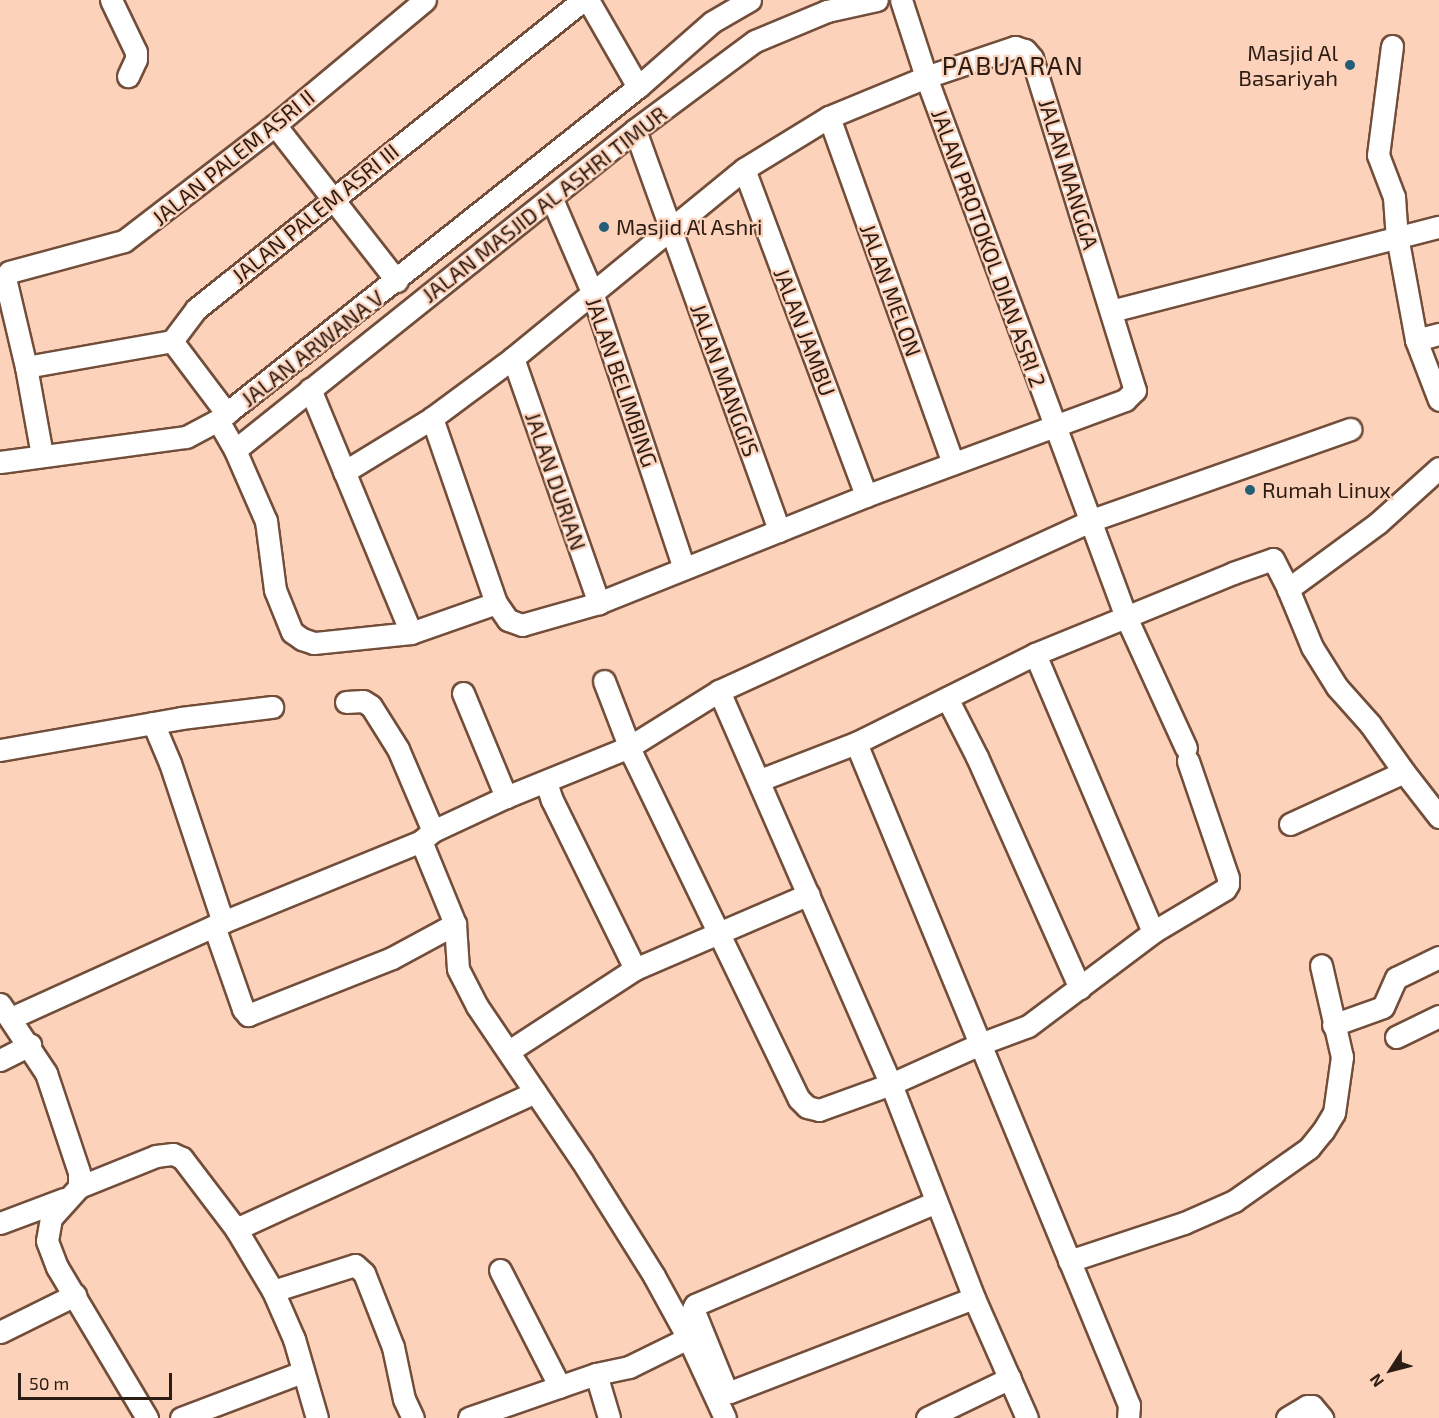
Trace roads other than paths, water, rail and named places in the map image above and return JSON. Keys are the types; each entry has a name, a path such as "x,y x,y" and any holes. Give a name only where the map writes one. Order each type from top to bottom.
{"street":[{"path":"111,0 136,52 136,59 128,76"},
{"name":"JALAN PALEM ASRI II","path":"26,367 5,278 9,272 17,267 124,242 275,125 425,0"},
{"name":"JALAN PALEM ASRI III","path":"172,341 196,309 331,198 583,0"},
{"path":"588,0 638,87"},
{"name":"JALAN ARWANA V","path":"227,431 397,281 638,87 712,22 750,0"},
{"name":"JALAN MASJID AL ASHRI TIMUR","path":"227,431 310,389 552,199 635,130 755,41 827,11 877,0"},
{"name":"JALAN PROTOKOL DIAN ASRI 2","path":"901,0 926,77 1055,427 1092,520 1126,617 1187,754 1228,884 1153,932"},
{"path":"1392,46 1378,155 1394,197 1397,236 1416,340 1439,400"},
{"name":"JALAN MANGGA","path":"926,77 1015,47 1025,50 1032,57 1135,390 1125,400 1055,427"},
{"path":"344,472 432,418 513,358 744,168 829,117 926,77"},
{"name":"JALAN MELON","path":"829,117 953,463"},
{"path":"275,125 397,281"},
{"name":"JALAN MANGGIS","path":"635,130 779,531"},
{"name":"JALAN JAMBU","path":"744,168 866,496"},
{"name":"JALAN BELIMBING","path":"552,199 592,292 684,568"},
{"path":"1111,311 1439,227"},
{"path":"1416,340 1439,334"},
{"path":"42,455 26,367 172,341 227,431 266,521 275,590 292,632 314,643 411,633 496,603"},
{"name":"JALAN DURIAN","path":"513,358 599,603"},
{"path":"310,389 411,633"},
{"path":"432,418 496,603 507,620 522,625 599,603 866,496 1055,427"},
{"path":"147,1418 57,1267 47,1241 51,1218 74,1192 78,1164 46,1073 6,1011 427,836 506,797 628,747 719,691 1092,520 1350,429"},
{"path":"0,462 227,431"},
{"path":"1288,589 1435,479"},
{"path":"760,780 856,743 1035,654 1273,559 1312,646 1337,687 1370,724 1439,817"},
{"path":"604,681 628,747 799,1099 807,1107 819,1110 891,1084 980,1044 1028,1026 1153,932 1035,654"},
{"path":"719,691 760,780 891,1084 974,1298 1027,1418"},
{"path":"463,693 506,797"},
{"path":"948,698 977,757 1080,988"},
{"path":"346,702 363,701 371,706 398,749 455,924 458,969 485,1022 509,1051 654,1276 688,1338 725,1418"},
{"path":"0,750 153,723 272,706"},
{"path":"153,723 170,763 243,1009 248,1015 392,958 455,924"},
{"path":"856,743 1129,1405 1128,1418"},
{"path":"1290,824 1404,772"},
{"path":"546,782 552,800 635,969"},
{"path":"509,1051 635,969 809,894"},
{"path":"1333,1025 1383,1007 1396,978 1439,957"},
{"path":"1069,1261 1184,1223 1234,1201 1309,1148 1334,1113 1340,1084 1342,1057 1321,965"},
{"path":"1396,1037 1439,1016"},
{"path":"0,1060 30,1045"},
{"path":"236,1229 535,1092"},
{"path":"0,1223 156,1156 173,1154 182,1158 236,1229 273,1291 294,1339 317,1418"},
{"path":"936,1202 695,1305 693,1309 724,1388 730,1392 974,1298"},
{"path":"273,1291 355,1265 364,1273 393,1347 404,1399 413,1418"},
{"path":"500,1270 560,1387"},
{"path":"0,1332 75,1295"},
{"path":"469,1418 596,1374 629,1367 688,1338"},
{"path":"181,1418 302,1371"},
{"path":"596,1374 609,1418"},
{"path":"927,1418 1010,1377"},
{"path":"1287,1418 1307,1406 1312,1406 1323,1418"}],"place":[{"name":"Masjid Al Basariyah","path":"1350,65"},
{"name":"Masjid Al Ashri","path":"604,227"},
{"name":"Rumah Linux","path":"1250,490"}],"district":[{"name":"PABUARAN","path":"1013,65"}]}
